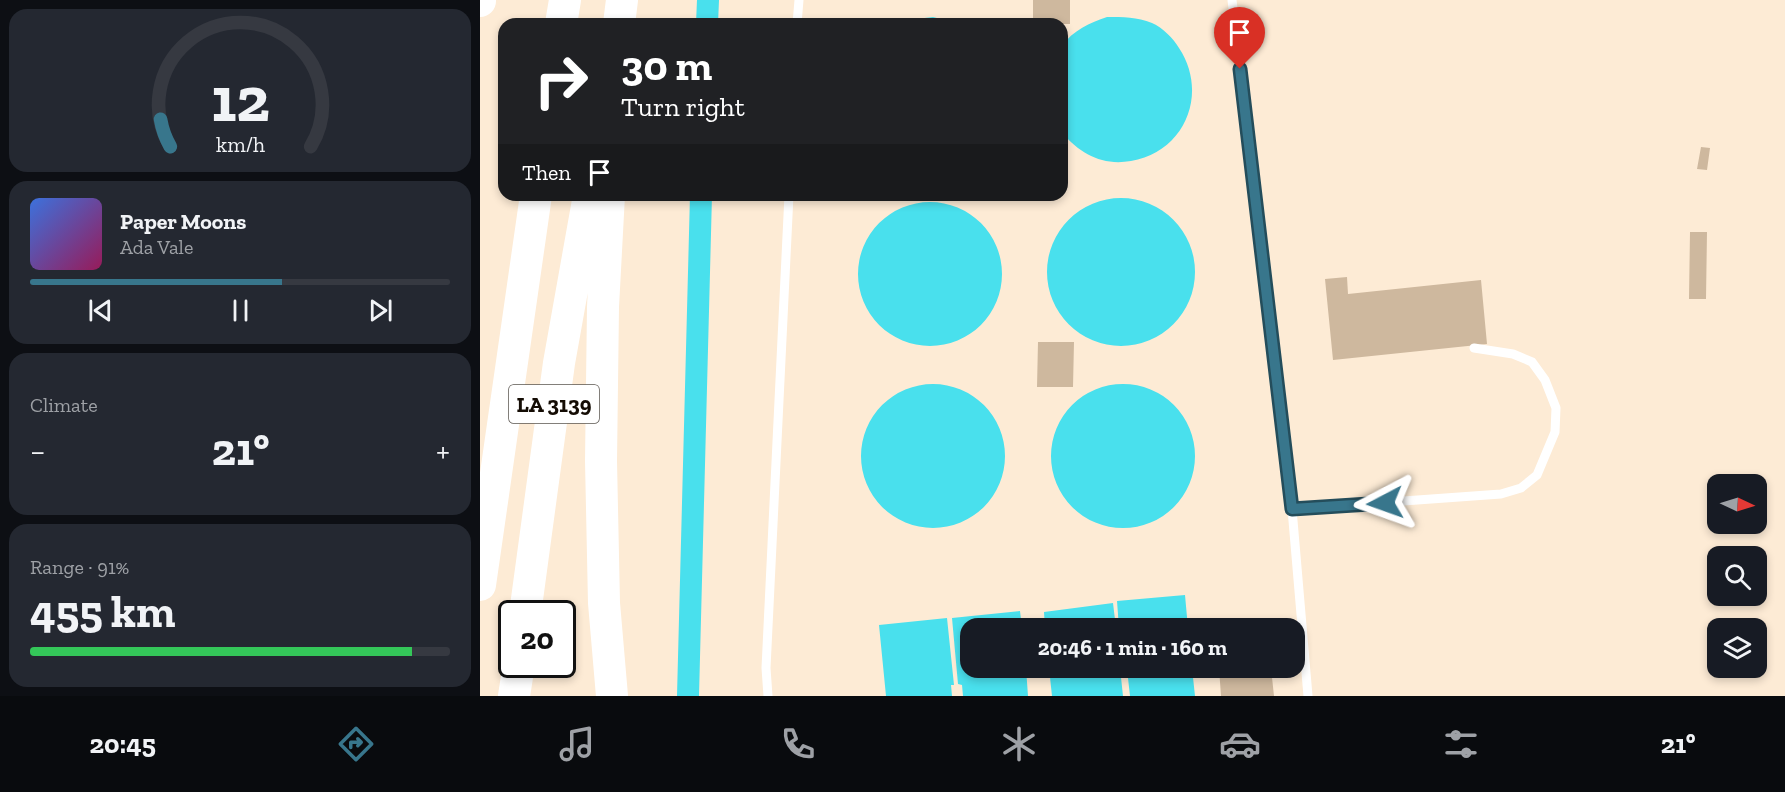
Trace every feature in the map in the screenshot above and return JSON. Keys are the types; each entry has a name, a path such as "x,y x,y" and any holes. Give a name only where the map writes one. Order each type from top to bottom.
{"highway":[{"path":"562,18 565,0"},
{"name":"LA 3139","path":"480,585 535,201"},
{"name":"LA 3139","path":"527,600 559,363 588,201"},
{"path":"609,201 603,307 601,461 604,603 612,696"},
{"path":"514,696 517,678"}],"lane":[{"path":"798,18 799,0"},
{"path":"1232,0 1292,509 1308,696"},
{"path":"768,696 766,668 789,201"},
{"path":"1292,509 1501,494 1521,488 1537,475 1555,432 1556,408 1545,380 1532,362 1514,354 1474,348"}],"water":[{"path":"1107,17 1124,17 1152,23 1171,37 1188,65 1192,83 1191,101 1186,118 1178,133 1166,146 1150,155 1131,161 1101,160 1077,147 1068,139 1068,38 1088,25"},
{"path":"1121,198 1149,204 1173,220 1189,244 1195,272 1189,300 1173,324 1149,340 1121,346 1093,340 1069,324 1053,300 1047,272 1053,244 1069,220 1093,204"},
{"path":"930,202 958,207 981,223 997,246 1002,274 997,302 981,325 958,341 930,346 902,341 879,325 863,302 858,274 863,246 879,223 902,207"},
{"path":"933,384 961,390 984,405 999,428 1005,456 999,484 984,507 961,522 933,528 905,522 882,507 867,484 861,456 867,428 882,405 905,390"},
{"path":"1123,384 1151,389 1174,405 1190,428 1195,456 1190,484 1174,507 1151,523 1123,528 1095,523 1072,507 1056,484 1051,456 1056,428 1072,405 1095,389"},
{"path":"1185,595 1187,618 1118,618 1117,601"},
{"path":"1113,603 1115,618 1044,618 1044,612"},
{"path":"1020,611 1021,618 960,618 960,678 1027,678 1028,696 963,696 962,685 958,684 952,618"},
{"path":"947,618 954,685 951,685 952,696 886,696 879,625"},
{"path":"1050,678 1121,678 1123,696 1052,696"},
{"path":"1128,678 1193,678 1195,696 1130,696"}],"building":[{"path":"1033,0 1070,0 1070,24 1068,24 1068,18 1033,18"},
{"path":"1701,147 1710,148 1707,170 1697,169"},
{"path":"1690,232 1707,232 1706,299 1689,299"},
{"path":"1347,277 1348,294 1481,280 1487,344 1333,360 1325,279"},
{"path":"1038,342 1074,342 1073,387 1037,387"},
{"path":"1220,678 1272,678 1274,696 1221,696"}],"waterway":[{"path":"707,18 708,0"},
{"path":"688,696 701,201"}],"route":[{"path":"1240,69 1292,509 1385,503"}]}
